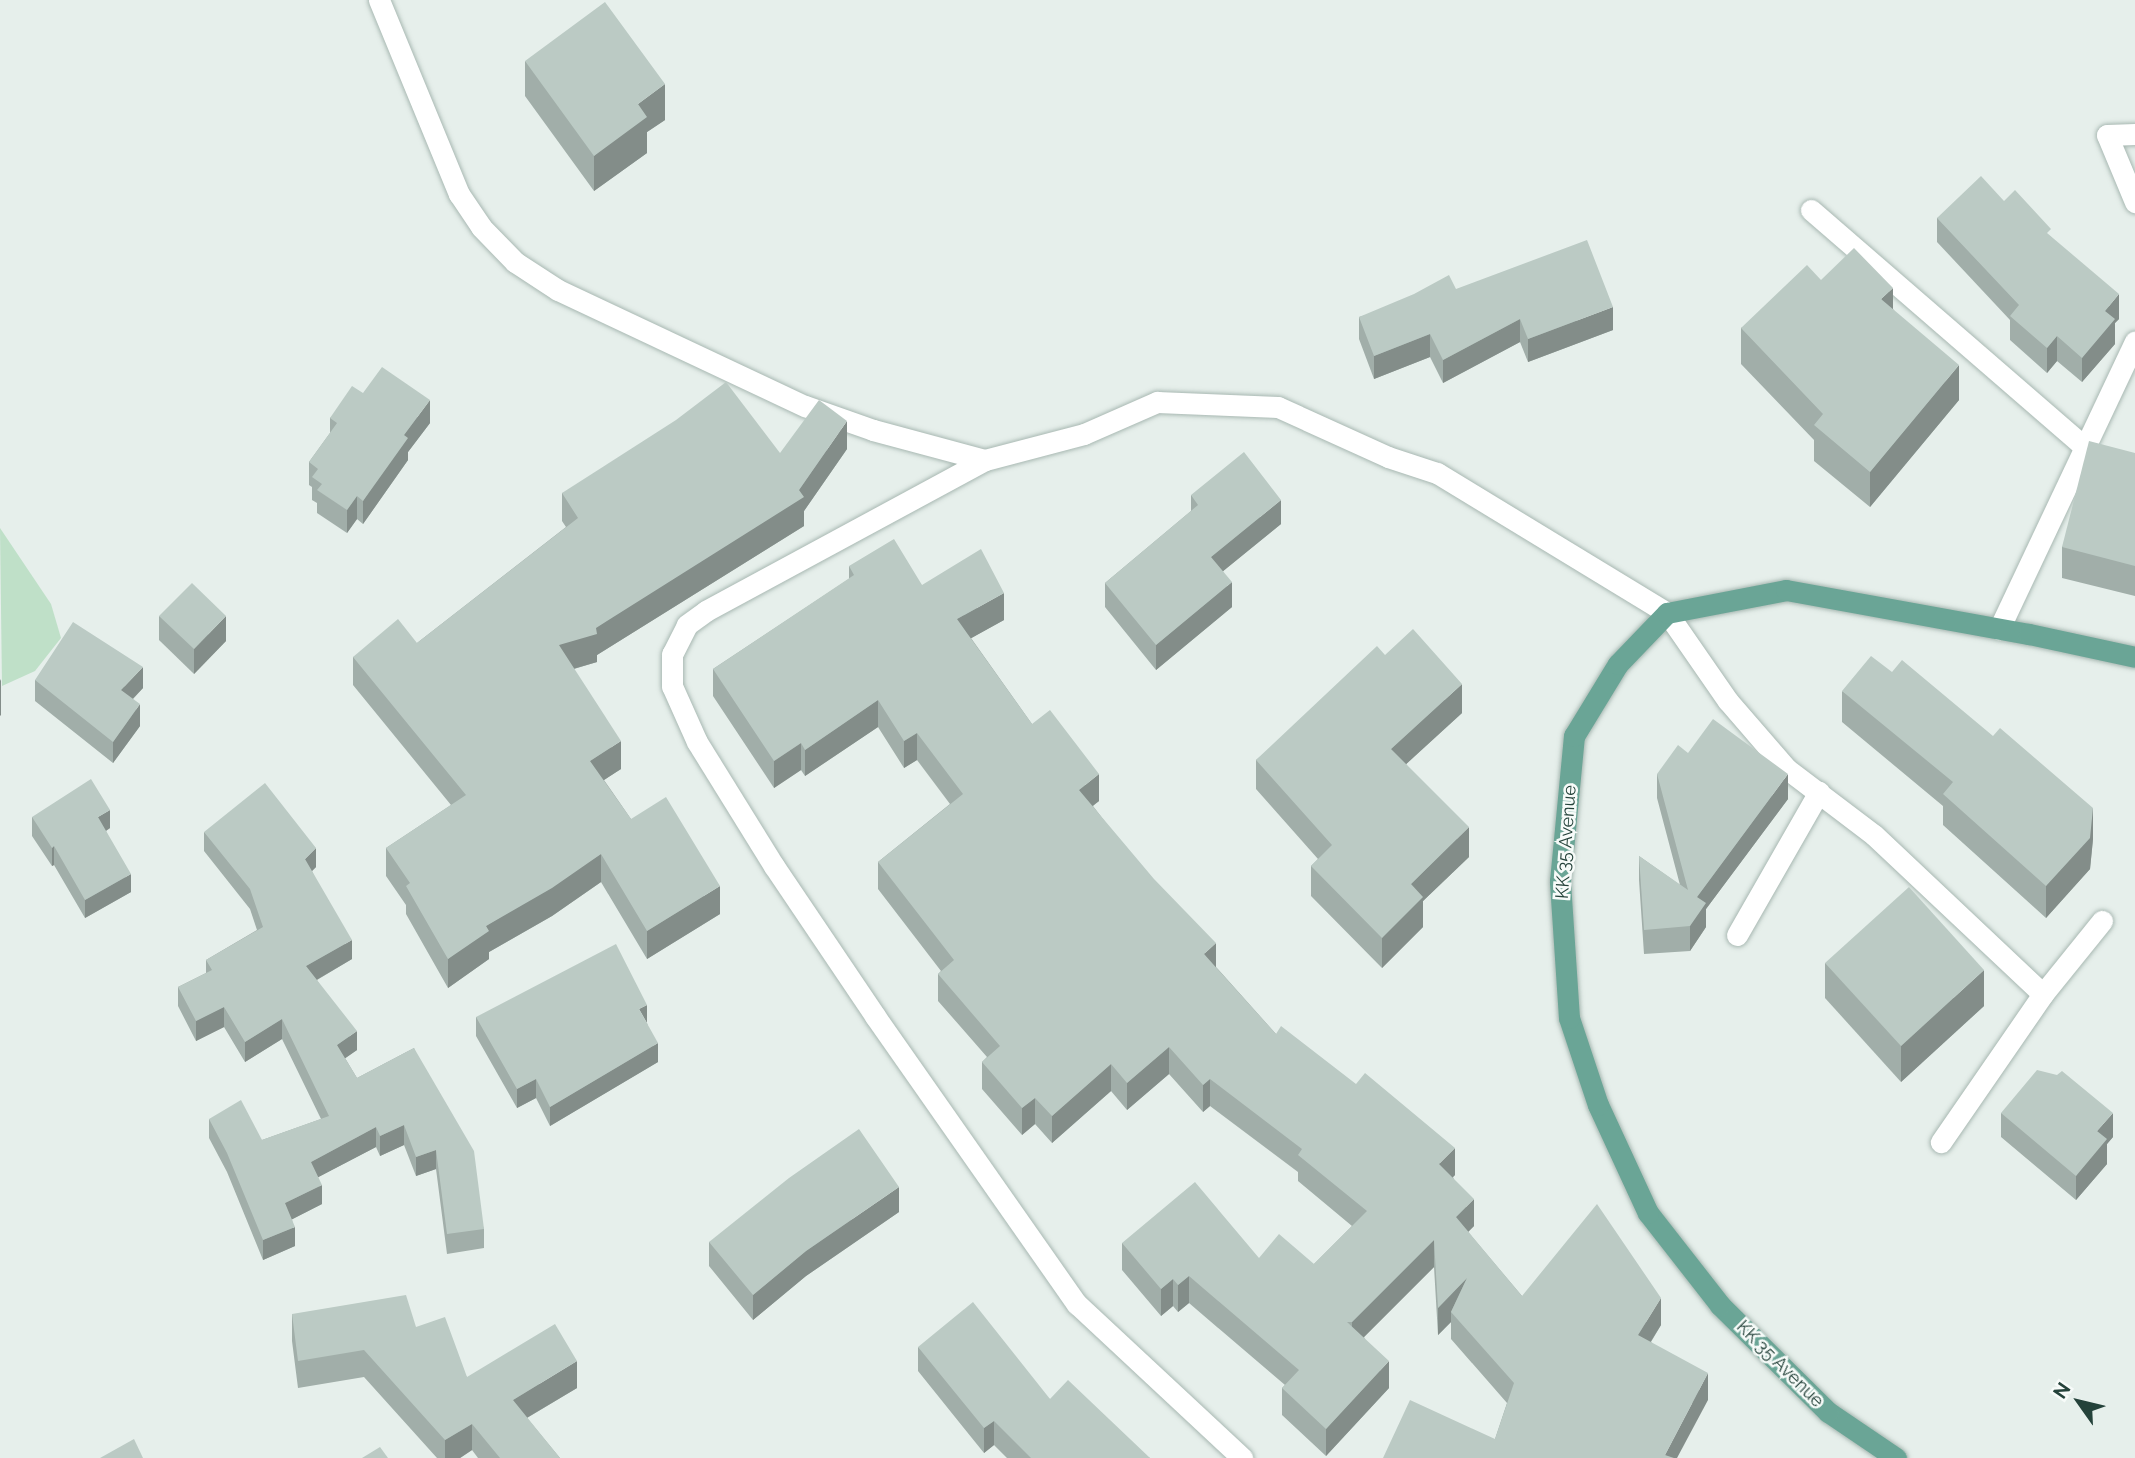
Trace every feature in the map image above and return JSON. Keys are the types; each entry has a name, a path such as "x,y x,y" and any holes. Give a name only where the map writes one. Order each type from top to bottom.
{"main road":[{"path":"1667,613 1786,590 2135,657"},
{"name":"KK 35 Avenue","path":"1667,613 1618,664 1574,736 1560,881 1569,1018 1598,1105 1648,1213 1720,1305 1828,1412 1896,1458"}],"street":[{"path":"379,0 459,194 481,227 514,262 558,290 805,406 873,430 985,460"},
{"path":"2135,134 2107,135 2135,202"},
{"path":"1811,210 2085,447"},
{"path":"1999,629 2135,341"},
{"path":"1242,1458 1077,1304 875,1016 774,866 698,742 672,686 672,654 687,625 706,611 985,460 1084,434 1157,402 1278,407 1388,457 1437,473 1667,613 1728,701 1787,769 1874,835 2043,994"},
{"path":"1737,935 1819,792"},
{"path":"1941,1142 2043,994 2102,921"}],"green space":[{"path":"0,528 51,604 61,638 35,671 2,686"}],"building":[{"path":"605,2 665,84 638,104 647,117 594,156 525,61"},
{"path":"1981,176 2004,201 2015,190 2051,229 2047,233 2119,294 2105,311 2115,319 2082,358 2057,336 2047,348 2010,316 2019,305 1937,218"},
{"path":"1587,240 1613,307 1528,339 1520,319 1443,360 1430,334 1374,356 1359,317 1414,294 1449,275 1456,289"},
{"path":"1854,248 1893,288 1881,299 1959,365 1870,472 1814,425 1823,414 1741,328 1807,265 1821,280"},
{"path":"382,367 430,400 404,435 408,438 363,501 357,496 347,510 317,490 322,484 312,477 318,469 309,462 337,423 330,418 352,386 363,393"},
{"path":"726,382 780,453 819,400 847,421 799,490 804,497 596,628 597,634 559,645 621,741 590,761 631,819 666,797 720,886 647,931 601,854 552,888 486,926 489,931 448,959 406,886 410,883 386,848 466,795 353,657 398,619 417,643 578,518 562,493 676,420"},
{"path":"2089,441 2135,453 2135,566 2062,547"},
{"path":"1244,452 1281,500 1211,557 1232,582 1156,645 1105,583 1198,505 1191,495"},
{"path":"894,539 922,585 981,549 1004,593 957,619 1032,724 1050,710 1099,774 1079,790 1154,879 1216,943 1204,954 1276,1034 1281,1026 1356,1084 1365,1073 1455,1148 1439,1164 1474,1199 1456,1217 1522,1296 1597,1204 1661,1298 1638,1335 1708,1373 1665,1455 1674,1458 1383,1458 1410,1400 1495,1439 1514,1383 1451,1312 1467,1278 1438,1308 1434,1240 1352,1322 1347,1322 1389,1361 1326,1429 1282,1388 1299,1370 1189,1276 1178,1285 1173,1279 1161,1289 1122,1243 1195,1182 1259,1258 1279,1234 1314,1264 1367,1211 1298,1155 1302,1149 1210,1079 1203,1085 1169,1047 1127,1083 1111,1064 1052,1116 1035,1098 1022,1108 982,1062 1000,1046 938,974 954,960 878,862 963,794 917,733 904,741 878,700 805,750 801,743 774,761 713,669 854,575 849,566"},
{"path":"192,583 226,616 194,649 159,616"},
{"path":"73,622 143,667 121,690 140,704 113,742 35,680"},
{"path":"1413,629 1462,684 1391,749 1469,827 1411,884 1423,897 1382,938 1311,866 1332,845 1256,760 1377,646 1385,655"},
{"path":"1871,656 1892,672 1902,660 1993,736 2000,728 2093,808 2090,838 2046,886 1943,794 1953,782 1842,691"},
{"path":"1713,719 1788,774 1697,897 1706,903 1690,926 1644,930 1639,856 1688,890 1657,774 1678,745 1688,753"},
{"path":"91,779 110,810 98,817 131,874 85,900 54,846 52,848 32,817"},
{"path":"265,783 316,848 305,859 352,940 306,966 357,1031 337,1045 357,1078 414,1048 474,1151 484,1229 447,1234 436,1150 416,1157 404,1125 380,1136 376,1127 311,1162 322,1185 285,1203 295,1227 263,1240 227,1153 209,1119 241,1100 262,1140 329,1116 282,1019 245,1042 224,1007 196,1021 178,987 212,970 206,960 263,927 250,889 204,832"},
{"path":"1909,887 1984,970 1901,1046 1825,963"},
{"path":"616,944 647,1005 639,1009 658,1043 550,1107 536,1079 517,1089 476,1017"},
{"path":"2037,1070 2057,1075 2062,1071 2113,1113 2097,1131 2107,1139 2076,1176 2001,1113"},
{"path":"859,1129 899,1187 806,1251 753,1295 709,1242 789,1178"},
{"path":"406,1295 416,1327 445,1317 467,1377 555,1324 577,1361 513,1400 560,1458 500,1458 472,1424 445,1440 364,1350 298,1361 292,1314"},
{"path":"973,1302 1050,1399 1068,1380 1150,1458 1031,1458 994,1421 984,1428 918,1347"},
{"path":"134,1439 143,1458 100,1458"},
{"path":"380,1447 388,1458 362,1458"}]}
